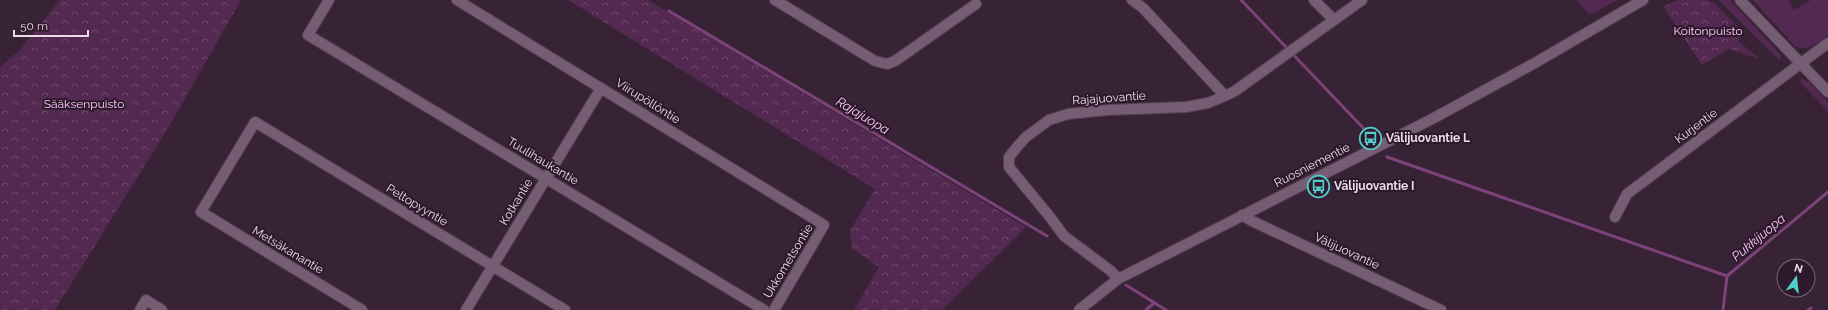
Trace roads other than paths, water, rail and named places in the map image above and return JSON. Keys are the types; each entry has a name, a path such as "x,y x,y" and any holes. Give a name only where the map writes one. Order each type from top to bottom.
{"street":[{"name":"Tuulihaukantie","path":"329,0 308,35 764,310"},
{"name":"Viirupöllöntie","path":"457,0 824,226"},
{"path":"775,0 875,61 887,64 895,62 977,1"},
{"path":"1132,0 1143,8 1225,96"},
{"path":"1314,0 1334,20"},
{"name":"Rajajuovantie","path":"1118,279 1111,271 1064,236 1009,168 1009,157 1026,137 1049,120 1068,114 1122,109 1186,107 1208,103 1241,87 1362,0"},
{"name":"Ruosniementie","path":"1079,310 1118,279 1479,95 1643,0"},
{"path":"1740,0 1802,63 1828,92"},
{"name":"Kurjentie","path":"1615,217 1627,194 1828,43"},
{"name":"Kotkantie","path":"466,310 601,88"},
{"name":"Peltopyyntie","path":"201,212 255,122 565,310"},
{"name":"Metsäkanantie","path":"201,212 362,310"},
{"name":"Välijuovantie","path":"1242,215 1441,310"},
{"name":"Ukkometsontie","path":"774,310 824,226"},
{"path":"140,310 146,300 162,310"}],"waterway":[{"path":"1241,0 1369,134"},
{"name":"Rajajuopa","path":"669,11 1047,236"},
{"path":"1387,157 1727,276"},
{"name":"Pukkijuopa","path":"1723,310 1727,276 1828,192"},
{"name":"Rajajuopa","path":"1126,285 1166,310"},
{"path":"1146,310 1154,303"}],"place":[{"name":"Välijuovantie L","path":"1370,138"},
{"name":"Välijuovantie I","path":"1319,186"}],"park label":[{"name":"Koitonpuisto","path":"1708,31"},
{"name":"Sääksenpuisto","path":"84,104"}]}
